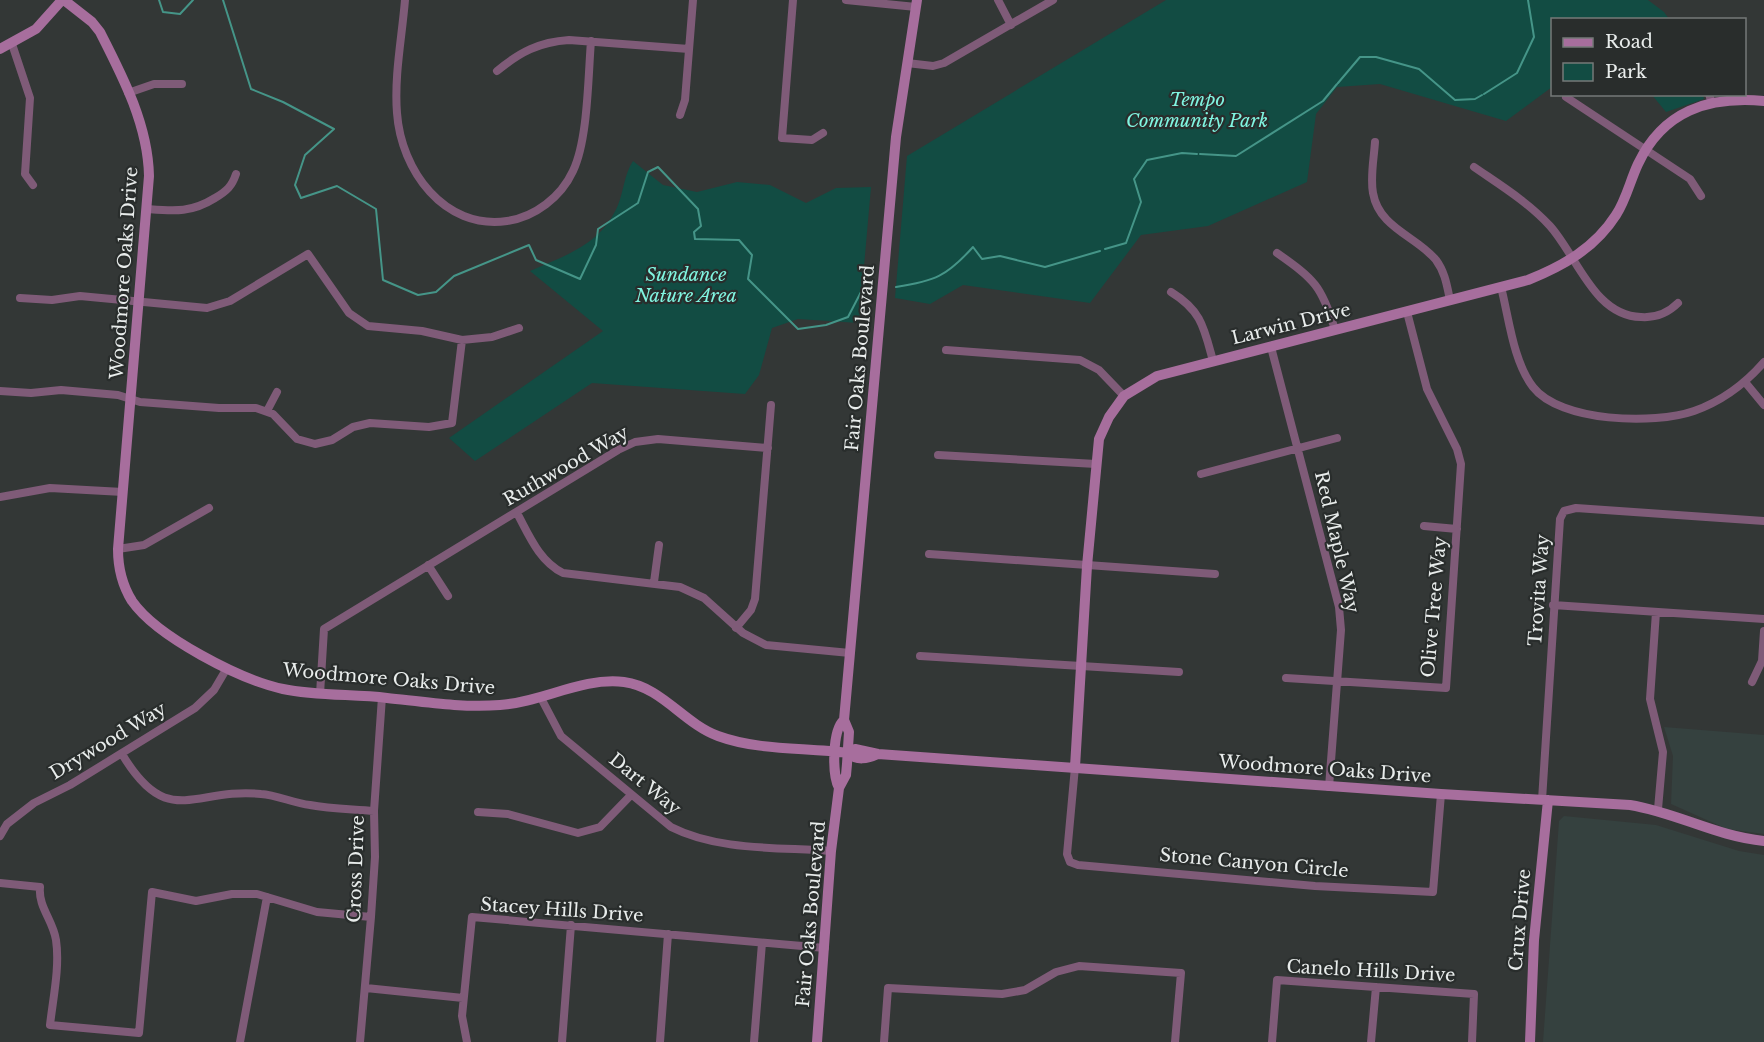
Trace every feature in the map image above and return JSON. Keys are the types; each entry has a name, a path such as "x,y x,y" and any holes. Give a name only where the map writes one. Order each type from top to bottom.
{"street":[{"path":"0,49 36,29 63,0"},
{"name":"Woodmore Oaks Drive","path":"63,0 92,22 100,33 128,93 147,147 149,176 147,209 118,549 120,574 135,604 158,626 226,668 267,685 320,694 480,706 511,704 541,698 590,682 626,682 657,694 692,722 718,736 761,746 848,753 855,749 878,754 1658,809 1720,834 1764,841"},
{"path":"405,0 396,107 402,138 418,177 430,194 453,212 475,220 500,221 522,217 544,206 568,181 580,152 591,41"},
{"path":"680,115 685,100 693,0"},
{"path":"793,0 782,138 812,140 823,133"},
{"path":"846,0 917,3"},
{"path":"998,0 1011,25"},
{"path":"907,63 933,66 944,63 1053,0"},
{"name":"Fair Oaks Boulevard","path":"818,1042 831,851 839,788 846,775 848,753 849,732 844,720 896,136 917,3"},
{"path":"497,71 536,45 568,39 689,49"},
{"path":"12,44 30,98 25,174 33,185"},
{"path":"128,93 154,84 182,84"},
{"path":"1566,97 1690,179 1701,196"},
{"name":"Larwin Drive","path":"1076,767 1087,566 1099,440 1109,417 1124,396 1157,376 1501,287 1555,269 1590,246 1616,216 1646,149 1660,131 1685,112 1710,98 1764,101"},
{"path":"1375,142 1372,178 1377,205 1391,225 1435,259 1446,279 1450,300"},
{"path":"1474,167 1531,207 1552,228 1600,297 1618,312 1631,317 1657,316 1678,303"},
{"path":"147,209 181,212 198,208 230,188 236,174"},
{"path":"1277,253 1311,278 1320,289 1335,330"},
{"path":"20,298 52,300 80,296 199,309 220,305 308,254 349,313 368,326 422,331 462,340 492,337 519,328"},
{"path":"1501,287 1526,375 1543,397 1565,410 1643,418 1677,415 1721,399 1745,382 1764,362"},
{"path":"1171,292 1186,301 1199,316 1213,361"},
{"name":"Olive Tree Way","path":"1336,681 1446,688 1462,474 1460,455 1427,389 1407,312"},
{"path":"0,392 31,393 61,390 118,395 130,401 219,408 256,408 267,411 297,439 315,444 332,440 353,427 370,423 429,427 452,423 462,340"},
{"name":"Red Maple Way","path":"1271,347 1340,607 1341,630 1329,787"},
{"path":"946,350 1080,360 1093,365 1124,396"},
{"path":"1745,382 1764,405"},
{"path":"267,411 277,392"},
{"path":"736,628 751,610 756,599 771,405"},
{"name":"Red Maple Way","path":"1298,449 1337,438"},
{"name":"Ruthwood Way","path":"320,694 324,629 635,442 658,439 768,448"},
{"path":"1201,474 1298,449"},
{"path":"938,455 1096,464"},
{"path":"0,497 50,488 123,492"},
{"path":"118,549 144,545 209,508"},
{"name":"Trovita Way","path":"1545,800 1553,606 1560,519 1564,512 1576,508 1764,521"},
{"path":"517,513 540,554 558,571 577,577 654,582 692,592 714,607 736,628 766,645 850,653"},
{"name":"Olive Tree Way","path":"1424,526 1457,529"},
{"path":"654,582 659,545"},
{"path":"929,554 1215,574"},
{"path":"428,565 448,596"},
{"path":"1553,606 1764,619"},
{"path":"1656,612 1650,692 1663,752 1658,809"},
{"path":"1752,682 1762,661 1764,631"},
{"path":"920,656 1179,672"},
{"name":"Drywood Way","path":"0,836 7,824 34,803 122,754 195,708 214,690 226,668"},
{"path":"1286,678 1336,681"},
{"name":"Cross Drive","path":"360,1042 375,857 374,811 382,697"},
{"name":"Dart Way","path":"541,698 561,736 671,827 700,839 831,851"},
{"name":"Fair Oaks Boulevard","path":"839,788 834,773 837,729 844,720"},
{"path":"122,754 144,785 173,799 196,801 246,792 310,805 374,811"},
{"name":"Stone Canyon Circle","path":"1076,767 1067,854 1070,861 1078,865 1327,887 1433,892 1441,794"},
{"path":"478,812 508,814 578,833 600,827 630,795"},
{"name":"Crux Drive","path":"1530,1042 1534,940 1545,800"},
{"path":"0,883 40,887 39,899 57,941 50,1025 139,1033 152,892 196,901 232,894 267,897 324,913 371,917"},
{"path":"240,1042 267,897"},
{"name":"Stacey Hills Drive","path":"463,998 472,917 825,948"},
{"path":"562,1042 570,925"},
{"path":"660,1042 668,934"},
{"path":"754,1042 762,943"},
{"path":"884,1042 888,988 1002,994 1025,990 1056,972 1079,966 1180,973 1174,1042"},
{"name":"Canelo Hills Drive","path":"1272,1042 1277,980 1474,994 1472,1042"},
{"path":"1371,1042 1376,987"},
{"path":"366,988 463,998 462,1016 467,1042"}],"shaded area":[{"path":"1664,727 1764,735 1764,834 1727,829 1671,804 1673,756"},
{"path":"1564,816 1656,825 1739,851 1764,855 1764,1042 1543,1042 1559,821"}],"green space":[{"name":"Tempo Community Park","path":"1166,0 1648,0 1668,18 1551,18 1551,88 1506,121 1380,84 1337,87 1316,114 1307,182 1208,226 1141,235 1090,303 963,285 930,304 895,298 907,156"},
{"path":"1653,96 1703,96 1704,99 1666,112"},
{"name":"Sundance Nature Area","path":"633,161 663,185 697,192 737,182 770,185 806,203 836,188 871,187 859,323 798,319 772,328 759,375 745,394 592,383 475,461 449,438 603,331 530,271 569,254 602,230 618,205"}],"waterway":[{"path":"159,0 163,12 180,14 193,0"},
{"path":"223,0 251,89 283,102 334,129 305,155 295,185 301,198 337,186 376,209 383,280 418,295 436,292 454,276 529,245 536,260 580,279 596,245 598,229 638,203 648,172 658,167 698,209 701,226 694,232 695,239 739,240 752,255 748,279 798,329 826,325 848,317 861,292"},
{"path":"1484,94 1517,73 1534,37 1528,0"},
{"path":"1338,83 1360,57 1376,57 1419,69 1455,100 1475,99 1482,95"},
{"path":"1200,154 1236,156 1323,101 1337,84"},
{"path":"1105,249 1126,243 1141,202 1134,179 1147,160 1182,153 1197,154"},
{"path":"896,287 939,276 955,265 973,247 982,259 1000,256 1045,267 1100,251"}]}
